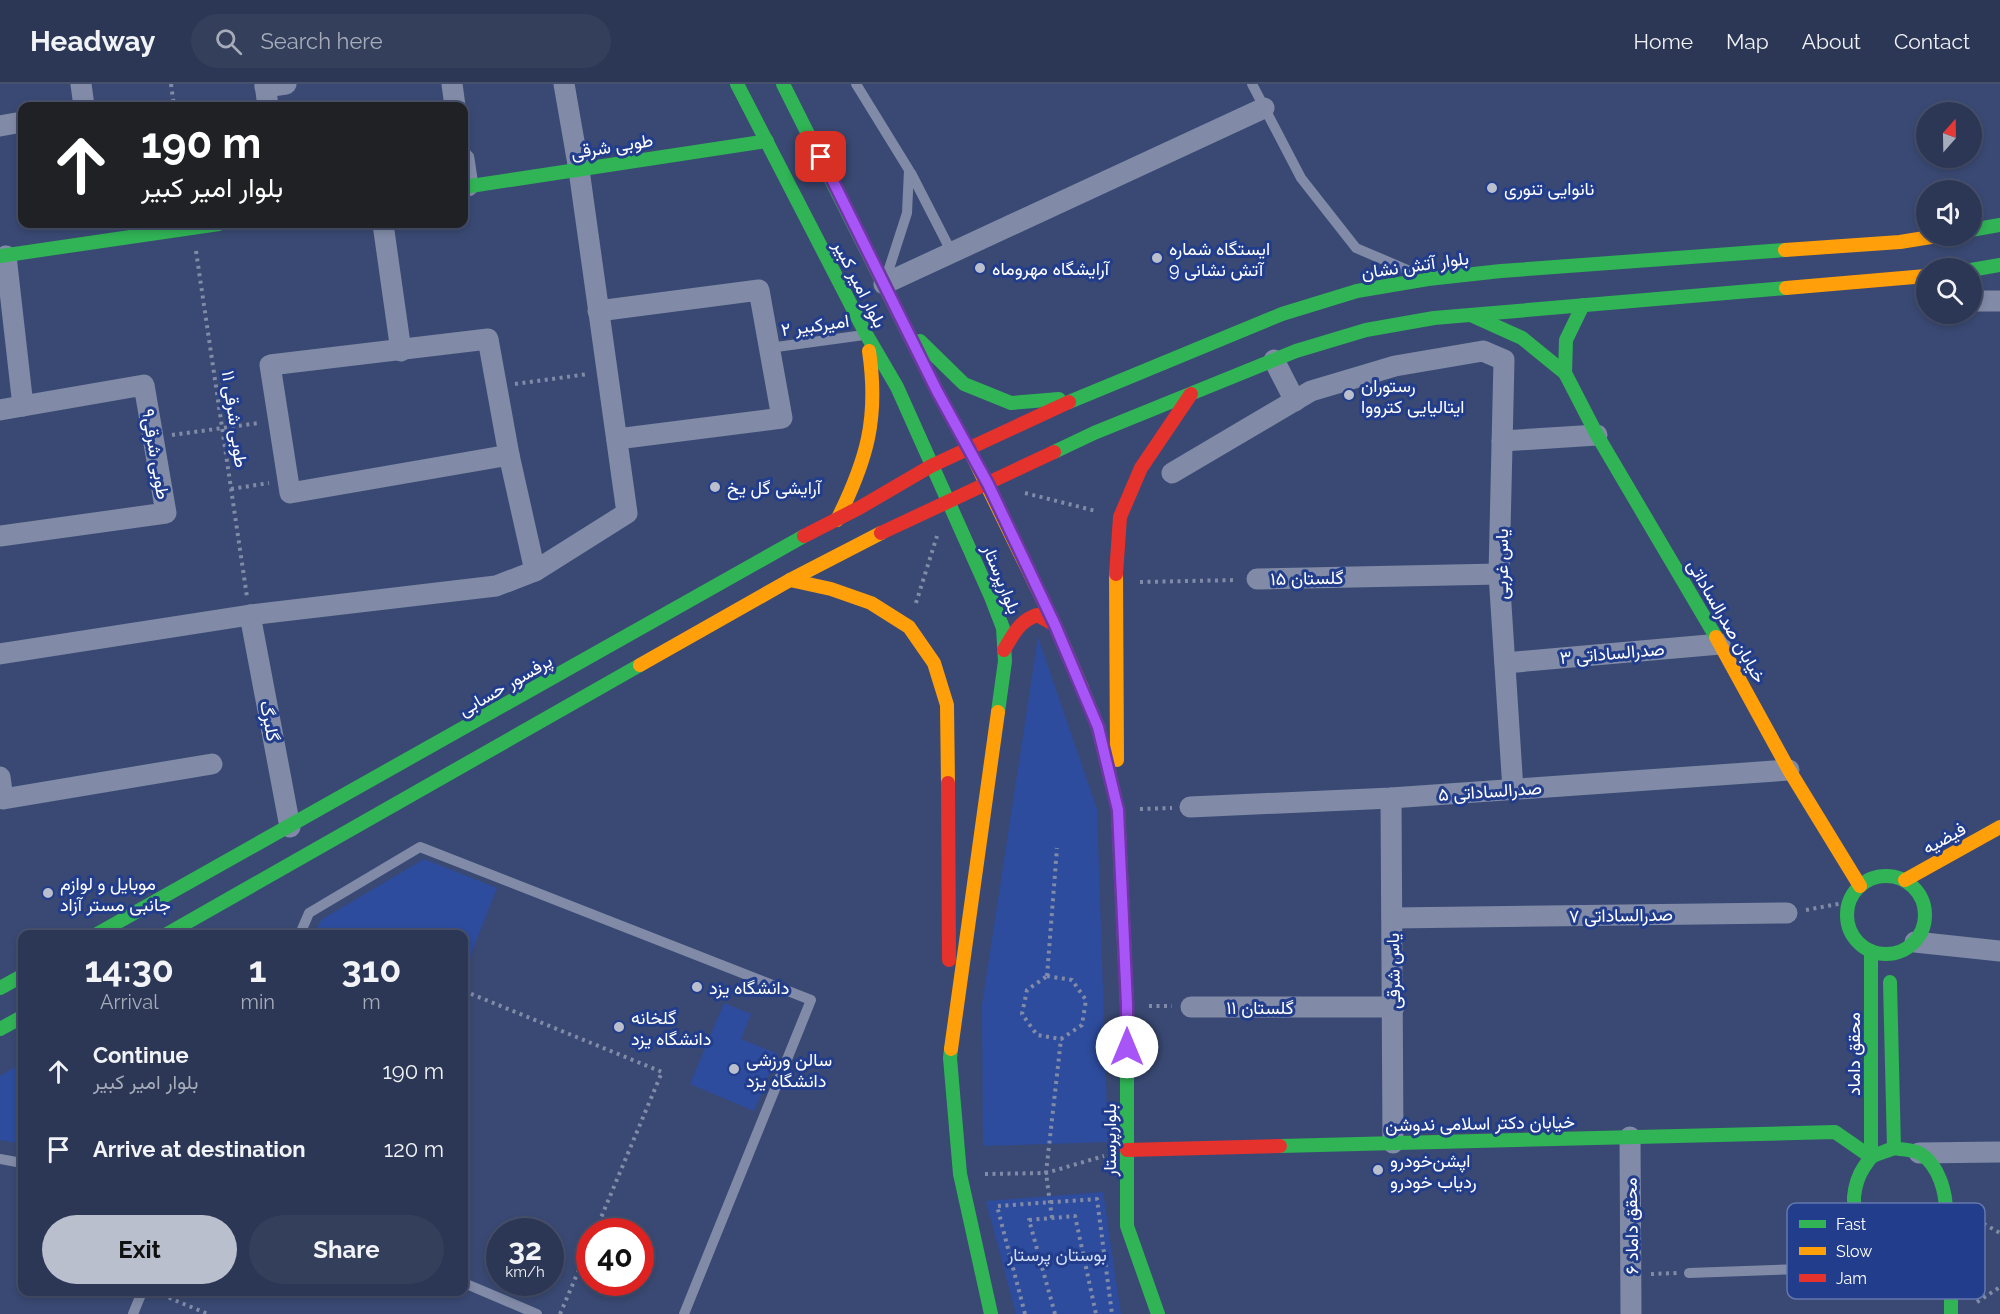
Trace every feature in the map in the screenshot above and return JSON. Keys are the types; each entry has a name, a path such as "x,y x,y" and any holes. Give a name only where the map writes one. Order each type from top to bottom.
{"main road":[{"name":"بلوار امیر کبیر","path":"737,84 866,334 897,387 947,502"},
{"name":"بلوار امیر کبیر","path":"783,84 937,391 988,484"},
{"name":"طوبی شرقی","path":"468,187 767,141"},
{"path":"1982,228 2000,225"},
{"path":"3,256 99,232 192,228"},
{"name":"بلوار آتش نشان","path":"931,466 1079,397 1282,314 1357,291 1428,279 1501,271 1916,239"},
{"path":"1982,268 2000,265"},
{"path":"174,930 790,580 873,537 1095,434 1296,351 1366,330 1434,318 1916,277"},
{"path":"1565,374 1566,340 1583,305"},
{"path":"1468,314 1522,338 1565,374"},
{"path":"907,328 964,384 1011,403 1079,397"},
{"path":"837,520 854,487 875,414 874,375 866,334"},
{"name":"خیابان صدرالساداتی","path":"1565,374 1597,435 1720,644 1789,770 1860,886"},
{"path":"1118,810 1115,583 1120,517 1141,468 1191,394"},
{"name":"پرفسور حسابی","path":"104,930 931,466"},
{"name":"بلوارپرستار","path":"988,484 1055,625 1098,727 1118,810 1127,1005 1126,1226 1158,1314"},
{"name":"بلوارپرستار","path":"947,502 969,546 1003,628 1005,661 950,1058 960,1174 991,1314"},
{"path":"790,580 831,589 871,603 909,627 934,663 947,705 950,1058"},
{"path":"1004,650 1021,622 1029,616 1037,615 1055,625"},
{"name":"فیضیه","path":"1905,880 2000,827"},
{"path":"1894,876 1905,880 1921,897 1925,909 1922,932 1908,948 1889,954 1871,951 1853,936 1848,925 1849,902 1860,886 1870,879 1894,876"},
{"name":"محقق داماد","path":"1871,951 1871,1157"},
{"name":"محقق داماد","path":"1889,954 1894,1148"},
{"path":"0,988 18,978"},
{"path":"0,1029 18,1019"},
{"name":"خيابان دکتر اسلامی ندوشن","path":"1126,1150 1835,1132 1871,1157"},
{"path":"1854,1203 1857,1182 1871,1157 1894,1148 1920,1153 1934,1166 1942,1180 1946,1203"}],"street":[{"path":"81,84 83,102"},
{"path":"266,93 286,84"},
{"path":"452,84 454,102"},
{"path":"0,654 250,615 496,586 535,571 627,513 579,170 564,84"},
{"path":"884,284 1264,108"},
{"path":"0,126 18,123"},
{"path":"384,228 401,351"},
{"path":"3,256 23,406"},
{"path":"598,311 759,290 782,418 617,439"},
{"path":"1982,301 2000,301"},
{"path":"509,455 290,493 270,365 488,339 509,455 535,571"},
{"name":"یاس غربی","path":"1295,401 1311,391 1395,366 1483,351 1504,360 1499,574 1513,790"},
{"path":"1172,473 1295,401 1274,360"},
{"name":"طوبی شرقی۹","path":"0,410 144,385 166,513 0,536"},
{"path":"1503,441 1597,435"},
{"name":"گلستان ۱۵","path":"1257,579 1499,574"},
{"name":"گلبرگ","path":"250,615 290,827"},
{"name":"صدرالساداتی ۳","path":"1505,663 1720,644"},
{"path":"0,777 3,799 212,764"},
{"name":"صدرالساداتی ۵","path":"1190,807 1391,798 1789,770"},
{"name":"یاس شرقی","path":"1391,798 1394,1143"},
{"name":"صدرالساداتی ۷","path":"1392,918 1787,913"},
{"path":"1915,942 2000,951"},
{"name":"گلستان ۱۱","path":"1191,1007 1394,1007"},
{"name":"محقق داماد ۶","path":"1630,1137 1631,1314"},
{"path":"1920,1153 2000,1152"}],"lane":[{"path":"856,84 909,170 952,253"},
{"path":"1252,84 1301,178 1356,248 1428,279"},
{"path":"884,284 907,213 909,170"},
{"name":"امیرکبیر ۲","path":"770,348 866,334"},
{"path":"302,930 309,913 420,847 811,1000 684,1314"},
{"path":"0,1159 18,1162"},
{"path":"1689,1273 1787,1270"},
{"path":"468,1286 536,1314"},
{"path":"133,1314 140,1296"}],"path":[{"path":"171,84 173,102"},
{"name":"طوبی شرقی ۱۱","path":"192,228 250,615"},
{"path":"497,386 607,372"},
{"path":"153,438 279,420"},
{"path":"231,489 288,480"},
{"path":"1021,492 1120,517"},
{"path":"909,627 947,502"},
{"name":"گلستان ۱۵","path":"1115,583 1257,579"},
{"path":"1118,810 1190,807"},
{"path":"1047,976 1057,848"},
{"path":"1787,913 1849,902"},
{"path":"1047,976 1072,980 1086,1000 1082,1025 1062,1039 1037,1035 1022,1014 1027,990 1047,976"},
{"path":"468,993 662,1072 601,1218"},
{"path":"1127,1005 1191,1007"},
{"path":"1052,1218 1046,1173 1062,1039"},
{"path":"960,1174 1046,1173 1126,1150"},
{"path":"1025,1314 997,1206 1097,1199 1112,1314"},
{"path":"1055,1314 1029,1220 1075,1216 1096,1314"},
{"path":"1985,1225 2000,1233"},
{"path":"1632,1275 1689,1273"},
{"path":"560,1314 576,1277"},
{"path":"1985,1297 2000,1287"},
{"path":"165,1296 208,1314"}],"green space":[{"path":"1038,637 1097,809 1108,1142 983,1146 982,1005"},
{"path":"424,859 497,888 468,962 468,930 317,930 321,920"},
{"name":"سالن ورزشی دانشگاه یزد","path":"724,1003 751,1014 741,1039 778,1054 754,1111 690,1084"},
{"path":"18,1065 18,1143 0,1140 0,1076"},
{"name":"بوستان پرستار","path":"1103,1192 1121,1314 1016,1314 986,1201"}],"traffic: fast":[{"path":"737,84 866,334 897,387 991,597 1003,628 1005,661 998,712"},
{"path":"783,84 937,391 973,457"},
{"path":"468,186 767,141"},
{"path":"1982,228 2000,225"},
{"path":"0,256 192,228"},
{"path":"1069,402 1282,314 1357,291 1428,279 1501,271 1785,250"},
{"path":"1982,268 2000,265"},
{"path":"1054,452 1094,433 1296,351 1366,330 1434,318 1786,288"},
{"path":"1565,373 1566,340 1583,305"},
{"path":"1471,315 1522,338 1565,373 1597,435 1716,637"},
{"path":"920,341 964,384 1011,403 1059,399"},
{"path":"104,930 804,536"},
{"path":"174,930 640,665"},
{"path":"1082,688 1098,727 1118,810 1127,1006 1127,1226 1158,1314"},
{"path":"1886,876 1901,879 1914,887 1922,900 1925,915 1922,930 1914,943 1901,951 1886,954 1871,951 1858,943 1850,930 1847,915 1850,900 1858,887 1871,879 1886,876"},
{"path":"1871,951 1871,1157"},
{"path":"0,988 18,978"},
{"path":"1890,982 1894,1148"},
{"path":"0,1029 18,1019"},
{"path":"951,1049 960,1174 991,1314"},
{"path":"1280,1146 1835,1132 1871,1157"},
{"path":"1894,1148 1918,1152 1932,1165 1941,1181 1945,1203"},
{"path":"1855,1203 1856,1185 1869,1160 1873,1156 1894,1148"},
{"path":"1951,1299 1951,1314"}],"traffic: slow":[{"path":"1785,250 1916,239"},
{"path":"1786,288 1916,277"},
{"path":"837,520 856,478 868,438 872,397 869,351"},
{"path":"973,457 1055,625 1082,688"},
{"path":"640,665 790,580 881,533"},
{"path":"1116,574 1117,760"},
{"path":"790,580 831,589 871,603 909,627 934,663 947,705 948,783"},
{"path":"1716,637 1789,770 1860,886"},
{"path":"951,1049 998,712"},
{"path":"1905,880 2000,827"}],"traffic: jam":[{"path":"1116,574 1120,517 1141,468 1191,394"},
{"path":"804,536 859,508 931,466 1069,402"},
{"path":"881,533 1054,452"},
{"path":"1004,650 1017,629 1037,615 1055,625"},
{"path":"948,783 949,960"},
{"path":"1127,1150 1280,1146"}],"place":[{"name":"نانوایی تنوری","path":"1492,188"},
{"name":"ایستگاه شماره 9 آتش نشانی","path":"1157,258"},
{"name":"آرایشگاه مهروماه","path":"980,268"},
{"name":"رستوران ایتالیایی کترووا","path":"1349,395"},
{"name":"آرایشی گل یخ","path":"715,487"},
{"name":"موبایل و لوازم جانبی مستر آزاد","path":"48,893"},
{"name":"دانشگاه یزد","path":"697,987"},
{"name":"گلخانه دانشگاه یزد","path":"619,1027"},
{"name":"سالن ورزشی دانشگاه یزد","path":"734,1069"},
{"name":"اپشن‌خودرو ردیاب خودرو","path":"1378,1170"}],"route":[{"path":"821,157 937,391 988,484 1055,625 1098,727 1118,810 1127,1047"}]}
